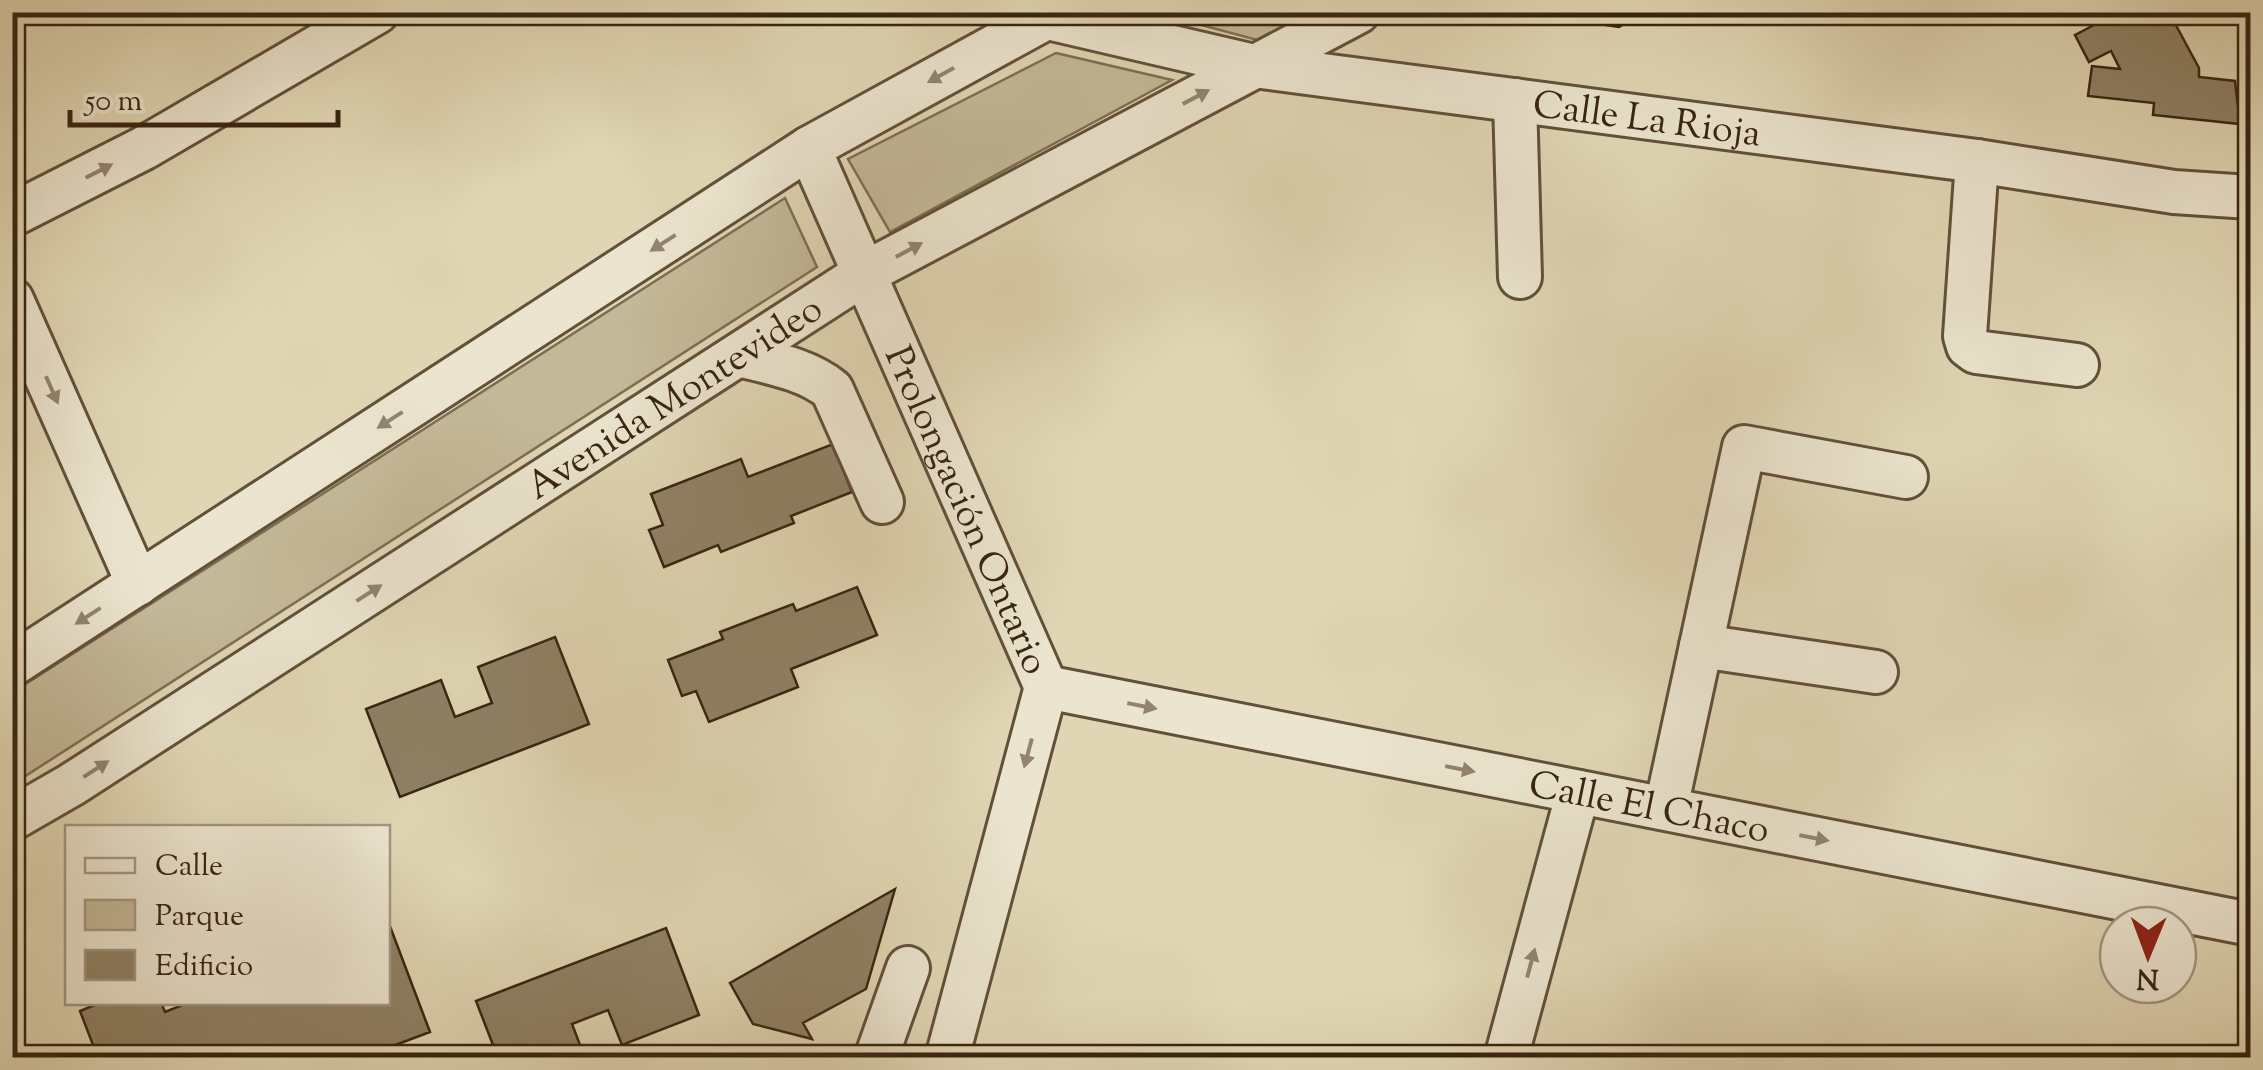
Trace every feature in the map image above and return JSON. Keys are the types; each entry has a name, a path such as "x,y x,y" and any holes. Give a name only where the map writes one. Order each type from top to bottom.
{"street":[{"path":"12,215 144,148 377,12"},
{"name":"Avenida Montevideo","path":"12,819 865,273 1358,12"},
{"path":"12,665 810,148 979,31 1052,15"},
{"name":"Calle La Rioja","path":"1052,15 1254,66 1977,161 2174,192 2250,197"},
{"path":"1514,100 1520,276"},
{"name":"Prolongación Ontario","path":"810,148 1046,688 947,1058"},
{"path":"1977,161 1965,336 1968,346 1976,352 2078,365"},
{"path":"12,300 138,584"},
{"path":"739,354 785,366 832,390 882,502"},
{"path":"1666,808 1744,446 1906,476"},
{"path":"1701,646 1876,672"},
{"name":"Calle El Chaco","path":"1046,688 2250,924"},
{"path":"1506,1058 1578,792"},
{"path":"876,1058 908,968"}],"green space":[{"path":"1156,13 1318,13 1261,41"},
{"path":"1056,53 1172,80 890,232 848,159"},
{"path":"785,198 817,267 13,784 13,692"}],"building":[{"path":"1542,12 1644,12 1619,27 1544,16"},
{"path":"2119,12 2179,12 2171,16 2199,68 2199,77 2235,81 2240,124 2153,115 2154,103 2088,96 2092,66 2120,69 2111,51 2089,62 2075,35"},
{"path":"833,444 852,492 791,516 794,523 721,552 718,545 664,567 649,530 663,525 651,494 741,459 748,477"},
{"path":"857,587 877,635 791,669 798,687 709,722 696,691 682,696 668,660 723,639 720,632 793,604 796,611"},
{"path":"555,637 589,724 400,797 366,709 441,680 455,717 492,703 478,667"},
{"path":"895,889 866,989 803,1023 812,1039 753,1024 730,983"},
{"path":"390,926 430,1032 361,1058 98,1058 80,1011 95,1005 162,1005 165,1012 182,1005 390,1005"},
{"path":"666,928 699,1015 622,1045 608,1010 572,1024 585,1058 498,1058 476,1001"}]}
